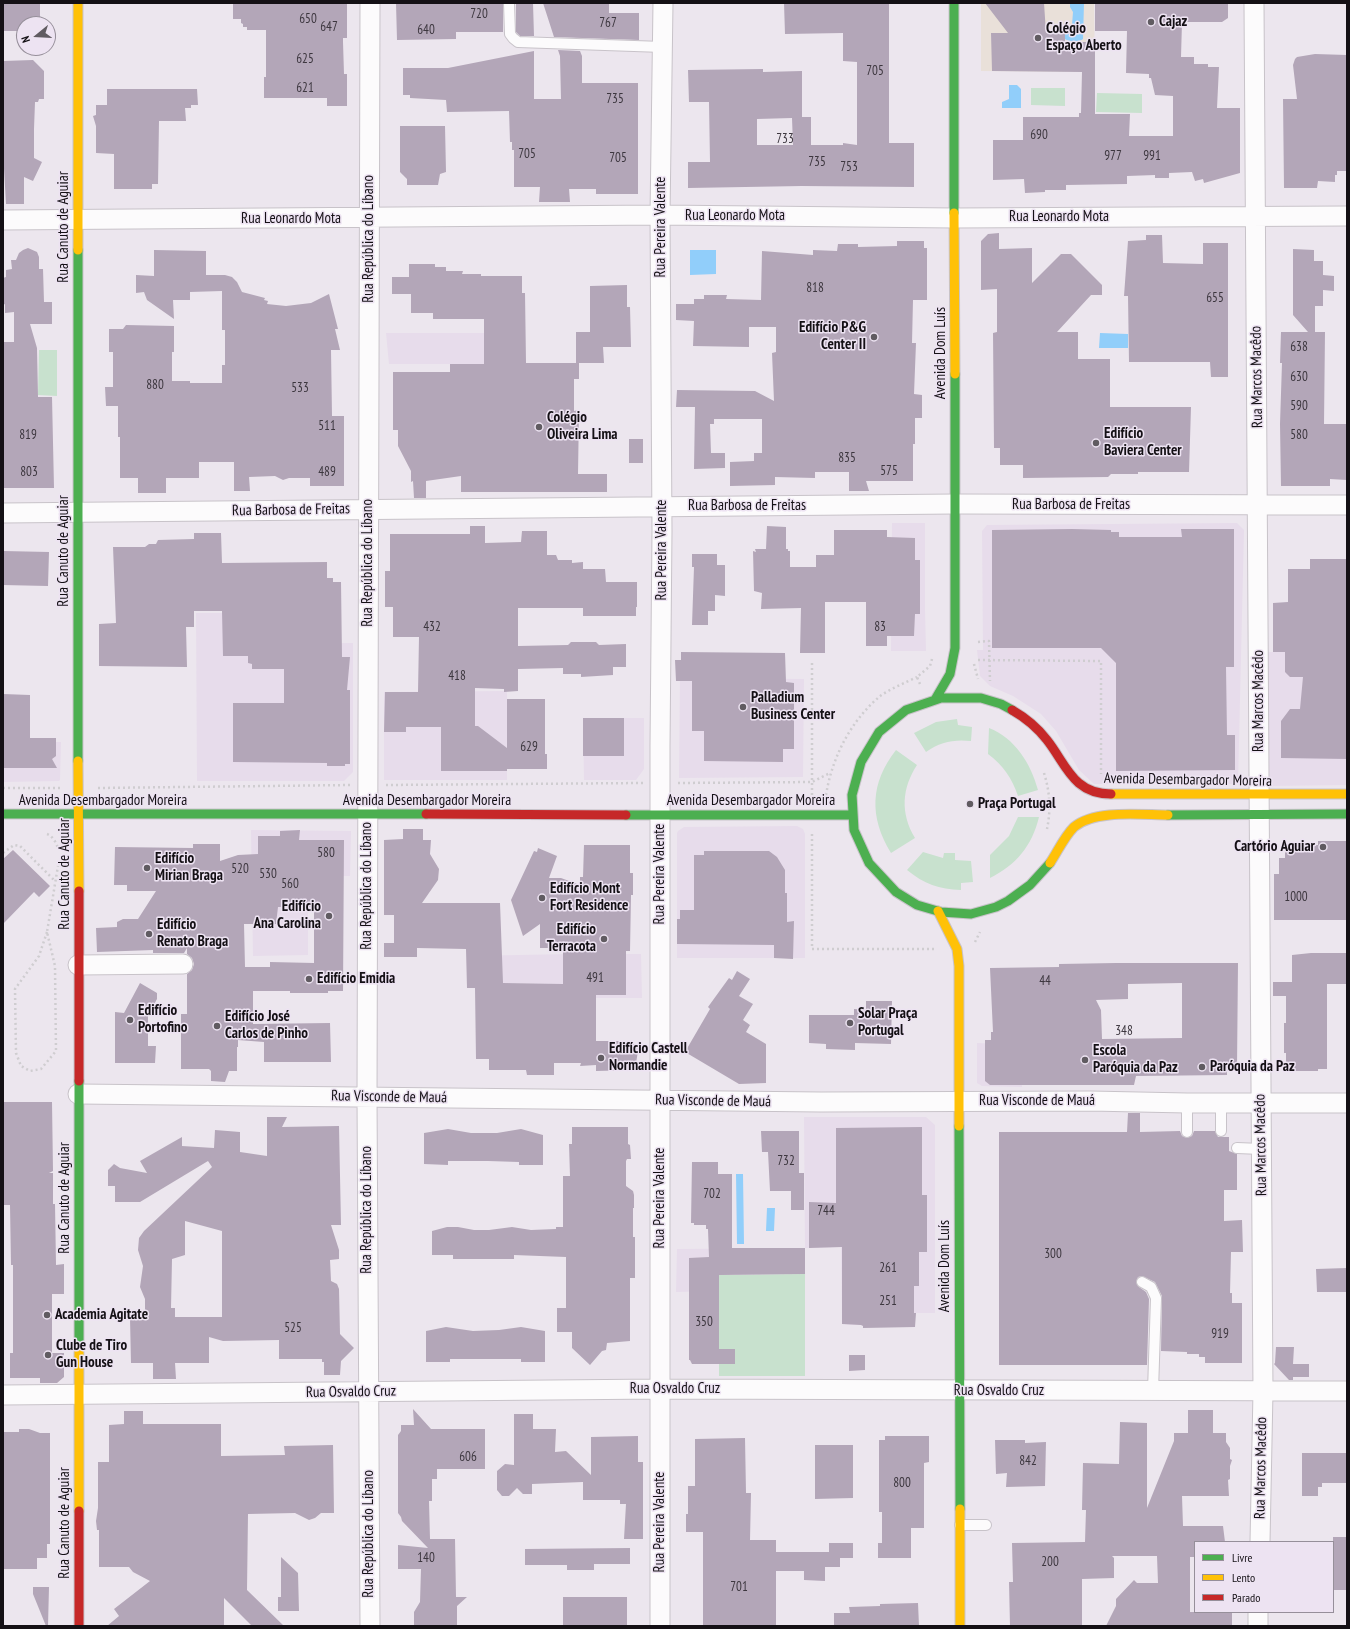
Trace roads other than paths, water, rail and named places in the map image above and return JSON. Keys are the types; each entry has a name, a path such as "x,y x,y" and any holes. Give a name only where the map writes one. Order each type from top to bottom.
{"main road":[{"name":"Rua Canuto de Aguiar","path":"78,3 79,1626"},
{"name":"Avenida Dom Luís","path":"936,698 946,683 954,666 955,654 954,3"},
{"name":"Avenida Desembargador Moreira","path":"1347,794 1101,794 1079,784 1068,773 1048,741 1030,721 1010,708 981,698 950,696 936,698 910,708 894,718 880,731 864,754 853,787 852,815 854,830 860,847 870,866 878,877 901,896 917,905 938,912 958,914 975,913 998,906 1016,897 1031,885 1048,866 1067,835 1081,821 1092,817 1102,815 1347,814"},
{"name":"Avenida Desembargador Moreira","path":"3,814 852,815"},
{"name":"Avenida Dom Luís","path":"938,912 951,936 958,955 960,1626"}],"street":[{"name":"Rua República do Líbano","path":"370,3 367,815 370,1626"},
{"name":"Rua Pereira Valente","path":"660,1626 660,814 662,507 660,215 663,3"},
{"name":"Rua Marcos Macêdo","path":"1254,3 1263,1391 1260,1541"},
{"name":"Rua Leonardo Mota","path":"3,220 660,215 954,218 1347,216"},
{"name":"Rua Barbosa de Freitas","path":"3,513 955,504 1347,505"},
{"path":"78,965 183,964"},
{"name":"Rua Visconde de Mauá","path":"78,1094 661,1100 1347,1103"},
{"name":"Rua Osvaldo Cruz","path":"3,1395 660,1389 1347,1391"},
{"path":"1258,1613 1258,1626"}],"lane":[{"path":"509,3 510,34 518,42 663,47"},
{"path":"1187,1103 1187,1132"},
{"path":"1221,1103 1221,1131"},
{"path":"1236,1148 1262,1149"},
{"path":"1142,1282 1151,1287 1156,1298 1153,1391"},
{"path":"960,1525 986,1526"}],"water":[{"path":"1070,3 1084,3 1083,39 1079,41 1065,39 1066,33 1072,25 1073,12 1070,7"},
{"path":"1009,85 1017,85 1021,89 1021,108 1002,108 1002,102 1009,99"},
{"path":"690,250 716,250 716,274 690,275"},
{"path":"1100,333 1128,334 1128,348 1099,348"},
{"path":"736,1174 743,1174 744,1244 737,1244"},
{"path":"767,1208 775,1208 774,1231 766,1231"}],"place":[{"name":"Cajaz","path":"1151,22"},
{"name":"Colégio Espaço Aberto","path":"1038,38"},
{"name":"Edifício P&G Center II","path":"874,337"},
{"name":"Colégio Oliveira Lima","path":"539,427"},
{"name":"Edifício Baviera Center","path":"1096,443"},
{"name":"Palladium Business Center","path":"743,707"},
{"name":"Praça Portugal","path":"970,804"},
{"name":"Cartório Aguiar","path":"1323,847"},
{"name":"Edifício Mirian Braga","path":"147,868"},
{"name":"Edifício Mont Fort Residence","path":"542,898"},
{"name":"Edifício Ana Carolina","path":"329,916"},
{"name":"Edifício Renato Braga","path":"149,934"},
{"name":"Edifício Terracota","path":"604,939"},
{"name":"Edifício Emidia","path":"309,979"},
{"name":"Edifício Portofino","path":"130,1020"},
{"name":"Solar Praça Portugal","path":"850,1023"},
{"name":"Edifício José Carlos de Pinho","path":"217,1026"},
{"name":"Edifício Castell Normandie","path":"601,1058"},
{"name":"Escola Paróquia da Paz","path":"1085,1060"},
{"name":"Paróquia da Paz","path":"1202,1067"},
{"name":"Academia Agitate","path":"47,1315"},
{"name":"Clube de Tiro Gun House","path":"48,1355"}]}
